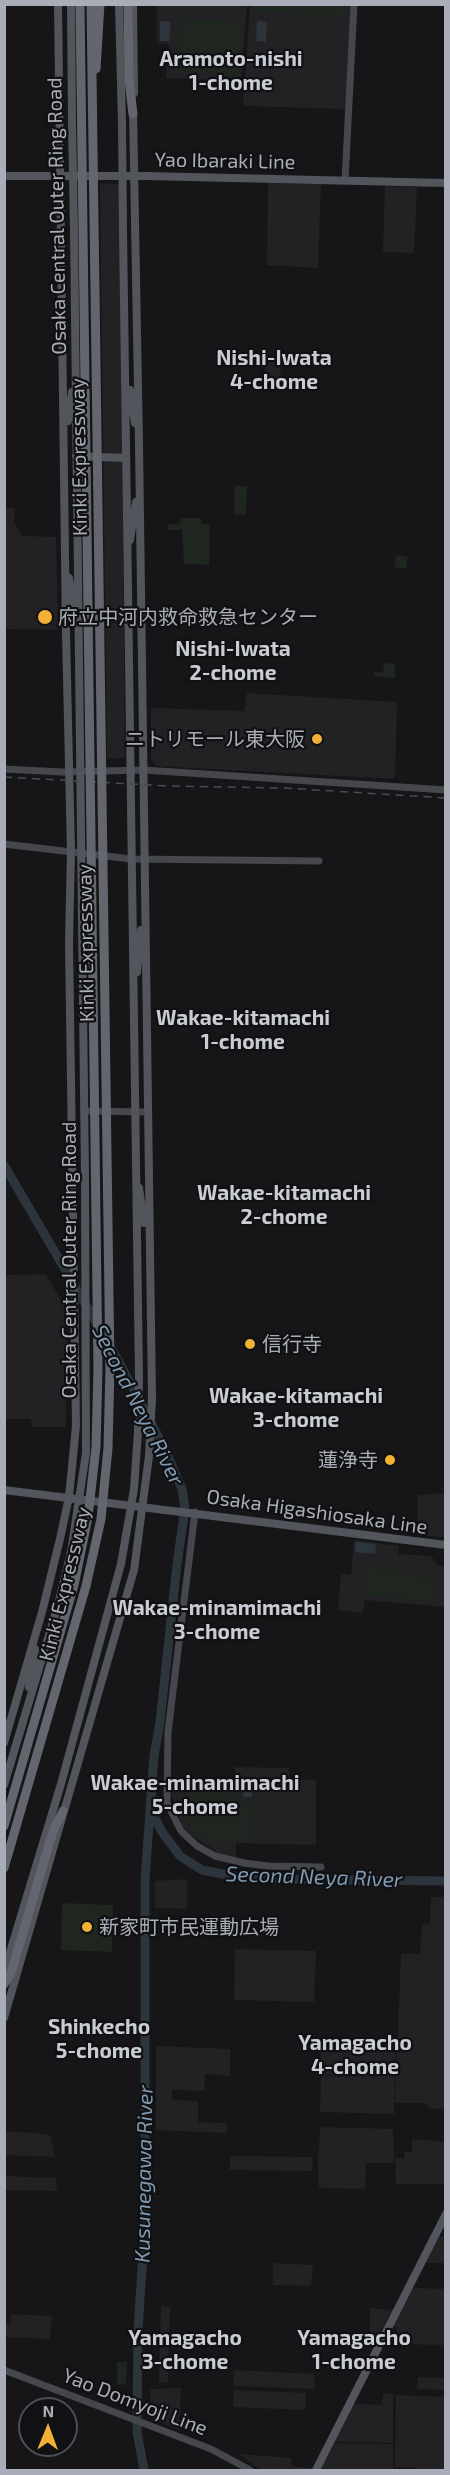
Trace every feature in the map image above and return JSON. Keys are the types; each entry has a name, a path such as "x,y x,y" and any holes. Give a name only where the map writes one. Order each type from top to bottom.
{"highway":[{"name":"Kinki Expressway","path":"4,1868 86,1586 101,1519 108,1448 111,1368 91,4"},
{"path":"93,171 100,4"},
{"path":"128,4 133,114"},
{"name":"Kinki Expressway","path":"4,1826 82,1551 93,1483 97,1438 98,1368 73,5"},
{"path":"4,1984 11,1972 53,1832 63,1811"}],"main road":[{"path":"4,1743 42,1612 69,1497 76,1426 69,944 71,852 58,4"},
{"path":"4,1972 64,1776 121,1564 134,1489 138,1432 122,60 118,4"},
{"path":"122,60 128,4"},
{"path":"4,2018 134,1570 150,1456 152,1398 133,4"},
{"name":"Osaka Central Outer Ring Road","path":"4,1785 58,1605 71,1552 86,1453 82,853 72,121 73,5"},
{"name":"Yao Ibaraki Line","path":"4,176 135,176 446,183"},
{"path":"126,347 132,402 140,444"},
{"path":"64,450 75,369"},
{"path":"76,456 126,458"},
{"path":"127,564 140,477"},
{"path":"65,544 73,603 79,627"},
{"path":"133,1018 145,899"},
{"path":"72,1073 82,988"},
{"path":"135,1168 149,1269"},
{"name":"Osaka Higashiosaka Line","path":"4,1490 446,1545"},
{"path":"23,1721 42,1612"},
{"path":"316,2470 446,2214"}],"street":[{"path":"345,181 354,4"},
{"path":"4,770 144,770 446,790"},
{"path":"4,844 131,859 242,858 319,861"},
{"path":"84,1112 148,1112"},
{"path":"194,1512 168,1732 165,1792 170,1812 181,1831 189,1839 215,1856 260,1865 321,1867"},
{"name":"Yao Domyoji Line","path":"4,2370 211,2449 250,2470"}],"shaded area":[{"path":"157,5 247,5 241,81 166,78 169,44 157,43"},
{"path":"250,5 352,5 346,107 344,109 245,106 243,104"},
{"path":"257,5 347,5 347,16 257,11"},
{"path":"182,18 242,23 238,76 177,71"},
{"path":"160,21 171,22 169,41 160,41"},
{"path":"257,21 267,22 266,42 256,41"},
{"path":"100,183 120,184 125,758 107,758"},
{"path":"268,183 321,184 318,268 267,265"},
{"path":"385,186 417,187 414,253 383,252"},
{"path":"265,358 280,358 281,381 267,380"},
{"path":"235,486 247,486 246,515 234,514"},
{"path":"5,507 15,509 14,522 22,536 56,537 58,630 5,629"},
{"path":"181,518 201,518 202,524 210,525 209,565 184,564 182,530 167,530 168,524 180,525"},
{"path":"396,555 408,557 406,569 394,567"},
{"path":"384,663 395,664 395,678 374,676 374,672 383,672"},
{"name":"ニトリモール東大阪","path":"247,693 397,702 395,776 393,779 157,766 151,759 151,708 244,711"},
{"path":"46,1274 66,1309 66,1427 32,1427 31,1419 5,1419 5,1275"},
{"path":"445,1493 445,1537 424,1536 425,1524 418,1524 417,1495"},
{"path":"354,1540 399,1546 398,1554 430,1556 436,1561 436,1565 445,1566 445,1607 365,1600 363,1613 338,1610 341,1573 351,1575"},
{"path":"356,1542 376,1544 375,1554 355,1552"},
{"path":"367,1568 405,1571 405,1576 433,1578 431,1601 365,1595"},
{"path":"235,1767 289,1768 290,1779 316,1780 316,1845 236,1843 236,1859 216,1853 192,1836 184,1828 175,1810 170,1783 235,1784"},
{"path":"243,1778 252,1778 252,1797 243,1797"},
{"path":"186,1788 235,1789 235,1801 252,1803 251,1839 207,1839 190,1829 183,1805"},
{"path":"187,1879 187,1909 155,1908 155,1881"},
{"path":"431,1897 445,1897 445,2108 432,2109 425,2103 395,2103 401,1954 420,1954 422,1924 430,1923"},
{"name":"新家町市民運動広場","path":"62,1903 113,1905 112,1952 61,1950"},
{"path":"235,1949 316,1951 314,2002 234,2000"},
{"path":"156,2046 230,2049 230,2076 205,2074 204,2091 172,2090 172,2100 198,2101 198,2122 225,2123 227,2133 156,2130"},
{"path":"331,2047 396,2049 394,2114 320,2112 321,2076 366,2077 320,2075 321,2052 331,2052"},
{"path":"320,2127 393,2129 394,2163 366,2163 365,2189 319,2188"},
{"path":"5,2131 47,2134 50,2136 55,2157 5,2155"},
{"path":"412,2139 445,2142 445,2184 396,2184 395,2158 404,2159 405,2152 412,2152"},
{"path":"230,2156 313,2157 312,2171 230,2170"},
{"path":"5,2176 56,2178 57,2191 5,2190"},
{"path":"439,2237 445,2237 445,2263 425,2263"},
{"path":"273,2263 313,2265 311,2286 273,2285"},
{"path":"413,2288 445,2289 445,2345 396,2344 397,2327 393,2326"},
{"path":"161,2306 170,2307 168,2382 159,2382"},
{"path":"370,2308 392,2310 374,2344 370,2345"},
{"path":"11,2314 52,2316 50,2339 5,2337 5,2324 11,2324"},
{"path":"117,2362 127,2362 126,2385 117,2384"},
{"path":"234,2370 314,2374 315,2389 233,2386"},
{"path":"418,2377 445,2378 445,2390 417,2389"},
{"path":"181,2388 179,2430 151,2418 150,2391 152,2389"},
{"path":"234,2390 306,2393 305,2410 233,2407"},
{"path":"383,2394 393,2394 393,2443 335,2442 354,2404 382,2405"},
{"path":"396,2395 445,2397 445,2470 395,2467"},
{"path":"335,2443 393,2444 393,2470 320,2470"},
{"path":"239,2454 291,2458 291,2466 312,2468 310,2470 261,2470"}],"waterway":[{"name":"Second Neya River","path":"4,1165 118,1360 165,1449 182,1489 185,1509 154,1756 145,1880 145,2221 138,2330 137,2432 144,2470"},
{"name":"Second Neya River","path":"150,1808 162,1832 180,1856 202,1870 238,1877 272,1879 446,1881"}],"railway":[{"path":"4,777 168,786 284,788 446,798"}],"place":[{"name":"府立中河内救命救急センター","path":"45,617"},
{"name":"ニトリモール東大阪","path":"317,739"},
{"name":"信行寺","path":"250,1344"},
{"name":"蓮浄寺","path":"390,1460"},
{"name":"新家町市民運動広場","path":"87,1927"}],"district":[{"name":"Aramoto-nishi 1-chome","path":"231,71"},
{"name":"Nishi-Iwata 4-chome","path":"274,370"},
{"name":"Nishi-Iwata 2-chome","path":"233,661"},
{"name":"Wakae-kitamachi 1-chome","path":"243,1030"},
{"name":"Wakae-kitamachi 2-chome","path":"284,1205"},
{"name":"Wakae-kitamachi 3-chome","path":"296,1408"},
{"name":"Wakae-minamimachi 3-chome","path":"217,1620"},
{"name":"Wakae-minamimachi 5-chome","path":"195,1795"},
{"name":"Shinkecho 5-chome","path":"99,2039"},
{"name":"Yamagacho 4-chome","path":"355,2055"},
{"name":"Yamagacho 3-chome","path":"185,2350"},
{"name":"Yamagacho 1-chome","path":"354,2350"}],"water label":[{"name":"Kusunegawa River","path":"144,2174"}]}
